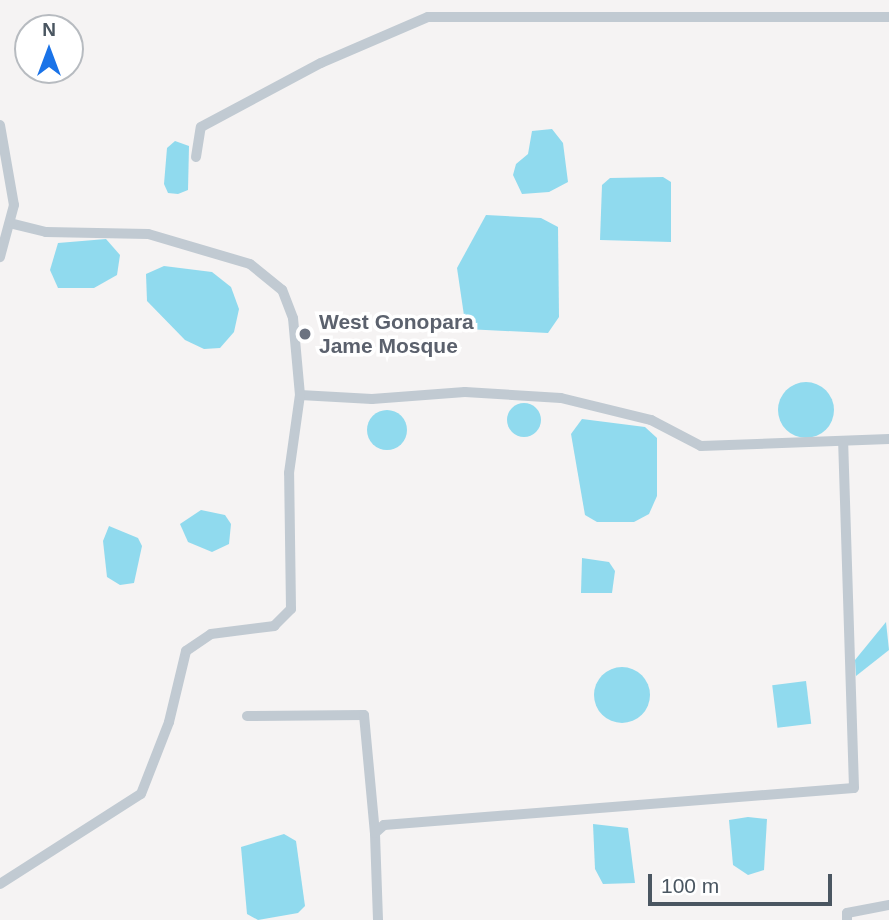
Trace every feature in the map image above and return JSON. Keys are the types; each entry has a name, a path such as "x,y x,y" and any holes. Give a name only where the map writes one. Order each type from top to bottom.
{"street":[{"path":"196,157 201,127 321,62 428,17 889,17"},
{"path":"0,125 13,225 0,257"},
{"path":"0,884 141,794 169,722 186,652 211,634 274,626 291,608 289,473 300,395 293,318 282,290 250,264 148,234 46,232 13,225"},
{"path":"300,395 372,399 465,392 561,398 651,420 701,446 843,443 889,439"},
{"path":"375,833 396,823 853,788 843,443"},
{"path":"247,716 364,715 375,833 379,920"},
{"path":"847,920 847,913 889,905"}],"water":[{"path":"552,129 563,143 568,182 549,192 522,194 513,175 516,164 528,154 532,131"},
{"path":"175,141 189,146 188,190 178,194 168,193 164,184 167,148"},
{"path":"663,177 671,182 671,242 600,240 602,185 610,178"},
{"path":"486,215 541,218 558,227 559,317 548,333 466,329 457,268"},
{"path":"106,239 120,255 117,275 94,288 58,288 50,270 58,243"},
{"path":"164,266 212,272 231,287 239,309 234,332 220,348 204,349 185,340 147,301 146,274"},
{"path":"806,382 817,384 826,390 832,399 832,421 826,430 817,436 806,438 795,436 786,430 780,421 778,410 780,399 786,390 795,384"},
{"path":"524,403 536,408 541,420 536,432 524,437 512,432 507,420 512,408"},
{"path":"387,410 395,411 401,416 406,422 406,438 401,444 395,449 387,450 379,449 373,444 368,438 367,430 368,422 373,416 379,411"},
{"path":"582,419 645,427 657,438 657,496 649,514 634,522 597,522 585,515 571,434"},
{"path":"201,510 225,515 231,524 229,544 212,552 188,542 180,524"},
{"path":"109,526 138,538 142,546 134,583 120,585 107,577 103,541"},
{"path":"582,558 609,562 615,571 612,593 581,593"},
{"path":"886,622 889,650 856,676 855,660"},
{"path":"622,667 633,669 642,675 648,684 648,706 642,715 633,721 622,723 611,721 602,715 596,706 594,695 596,684 602,675 611,669"},
{"path":"806,681 811,724 777,728 772,685"},
{"path":"748,817 767,819 764,870 748,875 733,865 729,820"},
{"path":"593,824 628,828 635,883 603,884 595,869"},
{"path":"284,834 296,841 305,906 298,913 258,920 247,914 241,847"}],"place":[{"name":"West Gonopara Jame Mosque","path":"305,334"}]}
